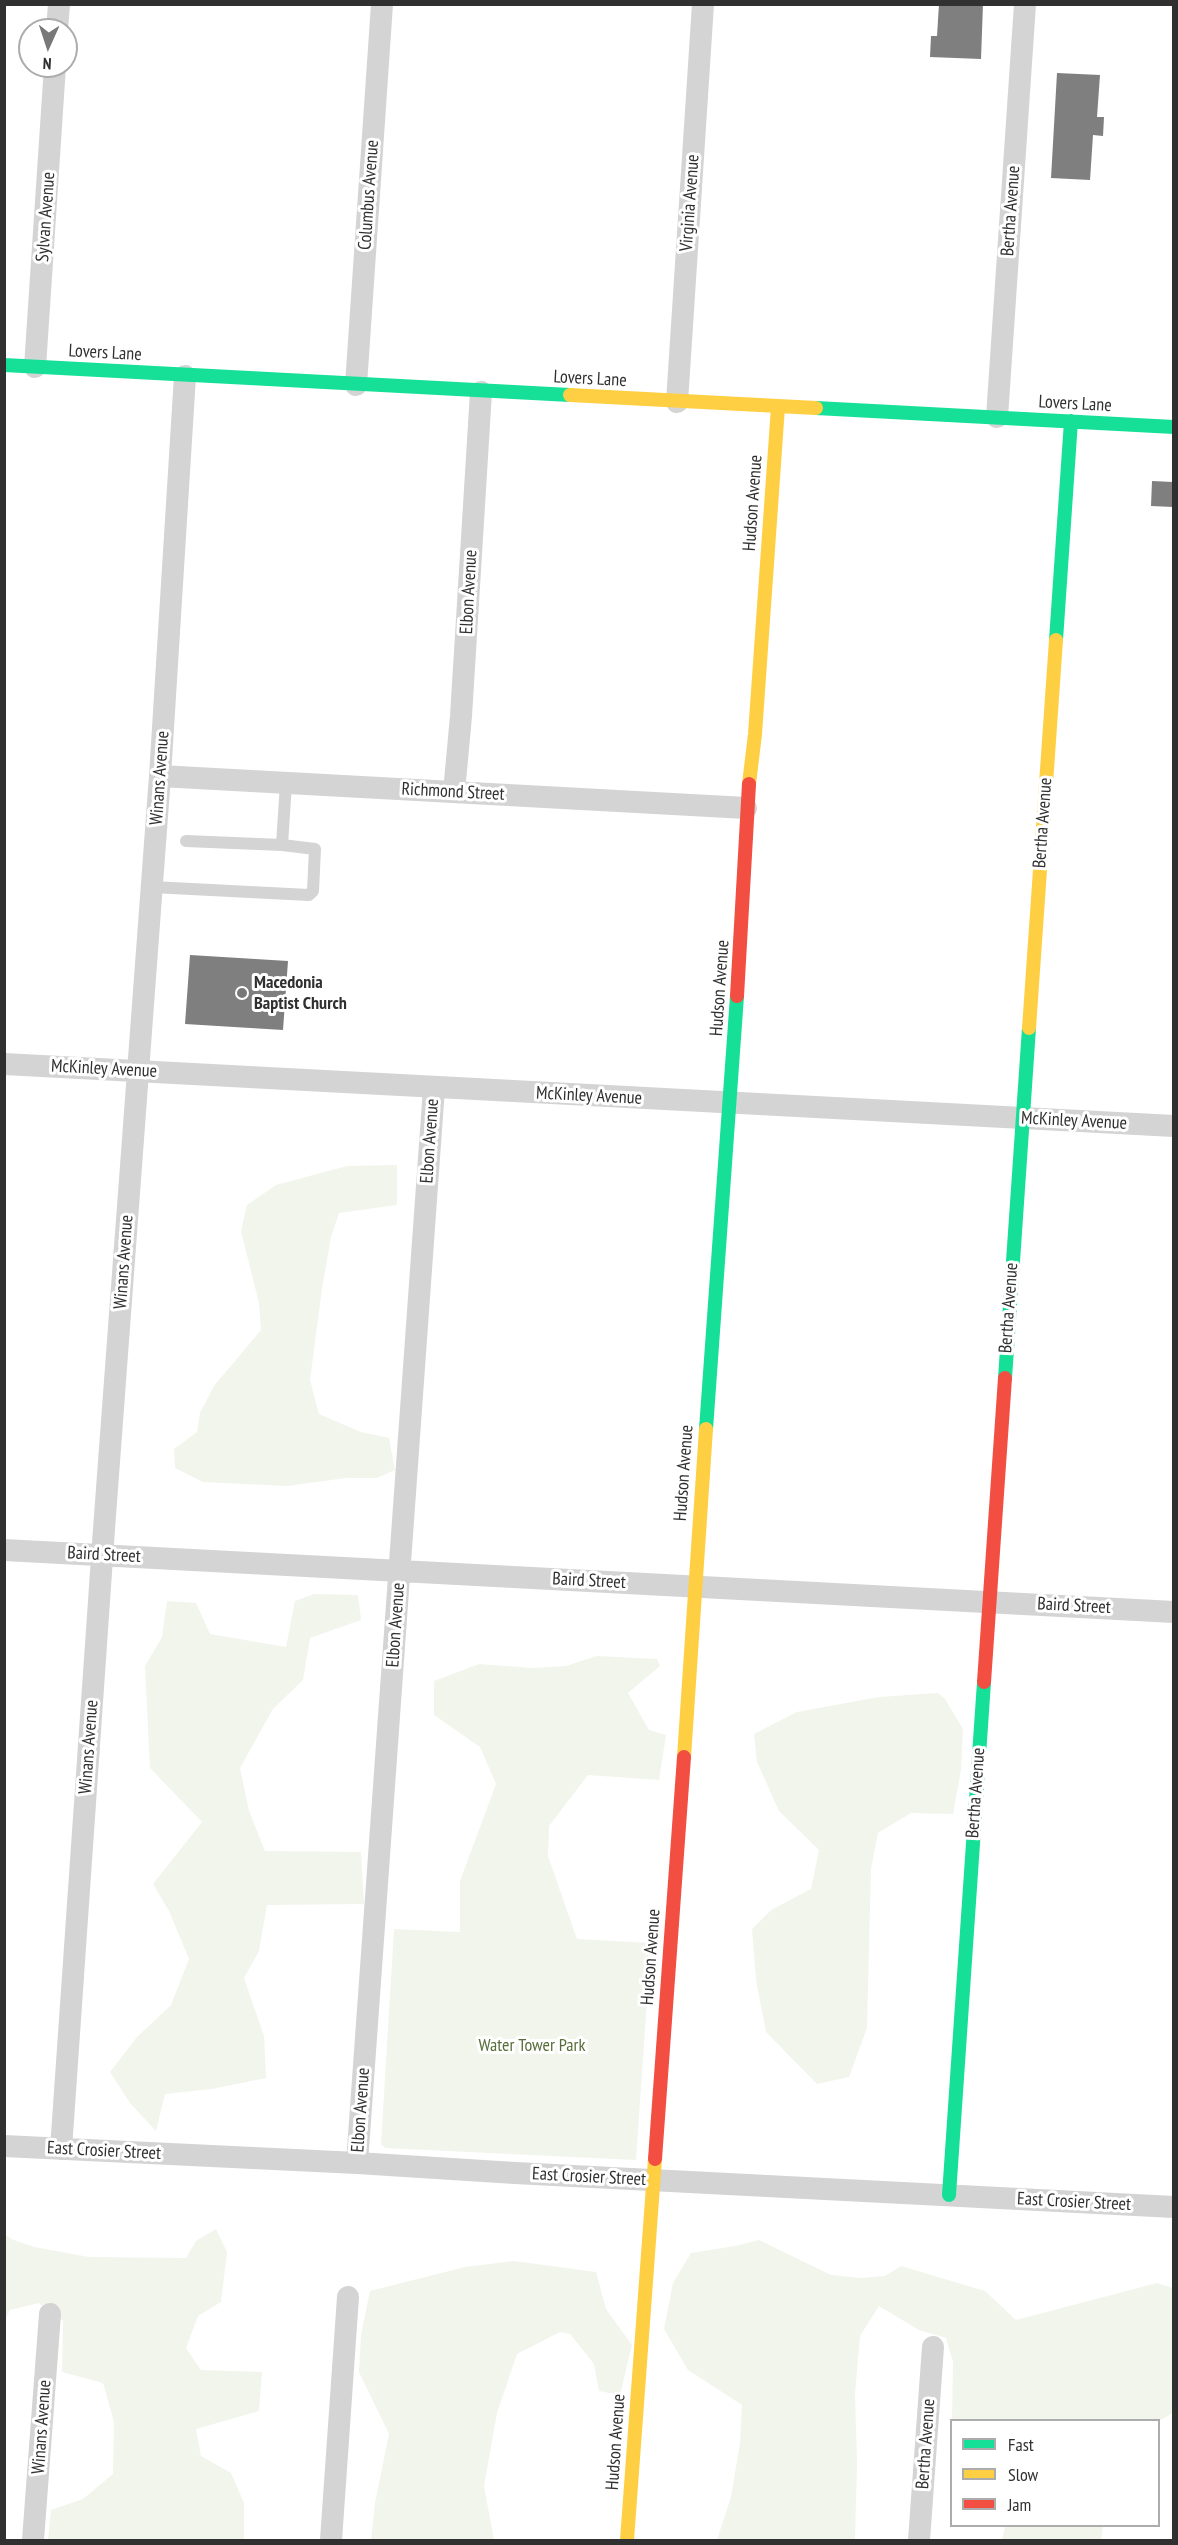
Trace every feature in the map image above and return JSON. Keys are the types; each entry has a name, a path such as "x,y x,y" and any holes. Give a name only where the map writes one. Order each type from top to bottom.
{"street":[{"name":"Columbus Avenue","path":"356,385 382,4"},
{"name":"Virginia Avenue","path":"677,402 703,4"},
{"name":"Bertha Avenue","path":"997,417 1025,4"},
{"name":"Sylvan Avenue","path":"35,367 54,78"},
{"name":"Lovers Lane","path":"4,365 1173,428"},
{"name":"Winans Avenue","path":"61,2149 102,1555 160,776 185,376"},
{"name":"Elbon Avenue","path":"454,792 461,716 481,392"},
{"name":"Hudson Avenue","path":"627,2541 730,1103 745,876 746,808 755,734 778,407"},
{"name":"Bertha Avenue","path":"949,2195 988,1601 1071,421"},
{"name":"Richmond Street","path":"160,776 746,808"},
{"name":"McKinley Avenue","path":"4,1064 1173,1126"},
{"name":"Elbon Avenue","path":"357,2163 434,1088"},
{"name":"Baird Street","path":"4,1550 1173,1612"},
{"name":"East Crosier Street","path":"4,2146 1173,2207"},
{"path":"331,2541 348,2297"},
{"name":"Winans Avenue","path":"33,2541 50,2314"},
{"name":"Bertha Avenue","path":"919,2541 933,2347"}],"lane":[{"path":"282,845 286,783"},
{"path":"152,887 309,895 313,891 315,849 282,845 186,842"}],"green space":[{"path":"397,1165 397,1205 339,1213 331,1237 310,1380 319,1414 361,1432 389,1438 395,1470 377,1478 346,1478 287,1486 203,1482 175,1468 174,1449 197,1432 200,1413 214,1386 261,1330 259,1303 241,1231 247,1205 276,1185 347,1166"},
{"path":"314,1594 358,1595 361,1620 310,1638 303,1680 273,1709 240,1768 249,1811 265,1851 361,1852 364,1904 267,1905 259,1951 244,1978 264,2036 266,2078 212,2089 165,2094 156,2131 130,2103 110,2072 137,2037 171,2005 189,1959 169,1911 153,1884 202,1822 150,1768 145,1666 162,1637 167,1601 196,1603 210,1634 286,1647 295,1601"},
{"name":"Water Tower Park","path":"597,1656 657,1659 660,1666 628,1693 649,1730 666,1735 659,1780 588,1775 549,1826 548,1856 577,1939 651,1943 636,2160 385,2148 381,2144 394,1929 460,1932 460,1881 496,1784 480,1747 434,1715 434,1681 479,1664 533,1668 566,1666"},
{"path":"938,1693 945,1699 963,1729 961,1770 953,1814 911,1813 878,1833 871,1869 867,2028 849,2077 817,2084 766,2032 756,1980 752,1929 771,1910 811,1889 819,1850 779,1811 757,1762 754,1734 797,1712 879,1697"},
{"path":"216,2229 227,2252 221,2302 198,2316 186,2348 201,2370 262,2372 259,2411 196,2429 201,2456 231,2473 244,2503 244,2540 48,2540 51,2510 83,2499 113,2474 114,2422 103,2383 62,2372 63,2321 39,2303 10,2310 5,2320 5,2234 11,2239 34,2247 89,2257 186,2258 196,2241"},
{"path":"759,2240 831,2275 860,2278 885,2276 901,2266 985,2291 1016,2320 1157,2283 1173,2288 1173,2413 1160,2420 952,2419 953,2362 946,2338 919,2330 879,2306 860,2336 855,2394 857,2463 855,2540 717,2540 731,2497 740,2443 742,2405 688,2370 664,2329 673,2283 691,2253"},
{"path":"514,2261 596,2272 606,2309 632,2345 620,2395 599,2391 594,2364 570,2334 560,2332 517,2354 497,2413 484,2486 494,2540 371,2540 375,2503 389,2434 359,2372 361,2335 370,2291 465,2267"},
{"path":"1005,2527 1103,2527 1101,2540 1002,2540"}],"building":[{"path":"939,4 983,4 981,59 930,57 931,36 937,36"},
{"path":"1057,73 1100,75 1097,117 1104,117 1103,136 1093,135 1090,180 1051,178"},
{"path":"1152,481 1173,482 1173,507 1151,506"},
{"path":"190,955 288,961 283,1030 185,1024"}],"traffic: fast":[{"path":"4,365 570,395"},
{"path":"816,408 1174,427"},
{"path":"1056,640 1071,421"},
{"path":"706,1429 737,996"},
{"path":"1005,1378 1029,1028"},
{"path":"949,2195 984,1682"}],"traffic: slow":[{"path":"570,395 816,408"},
{"path":"749,784 755,734 778,407"},
{"path":"1029,1028 1056,640"},
{"path":"684,1757 706,1429"},
{"path":"627,2540 655,2159"}],"traffic: jam":[{"path":"737,996 749,784"},
{"path":"984,1682 1005,1378"},
{"path":"655,2159 684,1757"}],"place":[{"name":"Macedonia Baptist Church","path":"242,993"}]}
